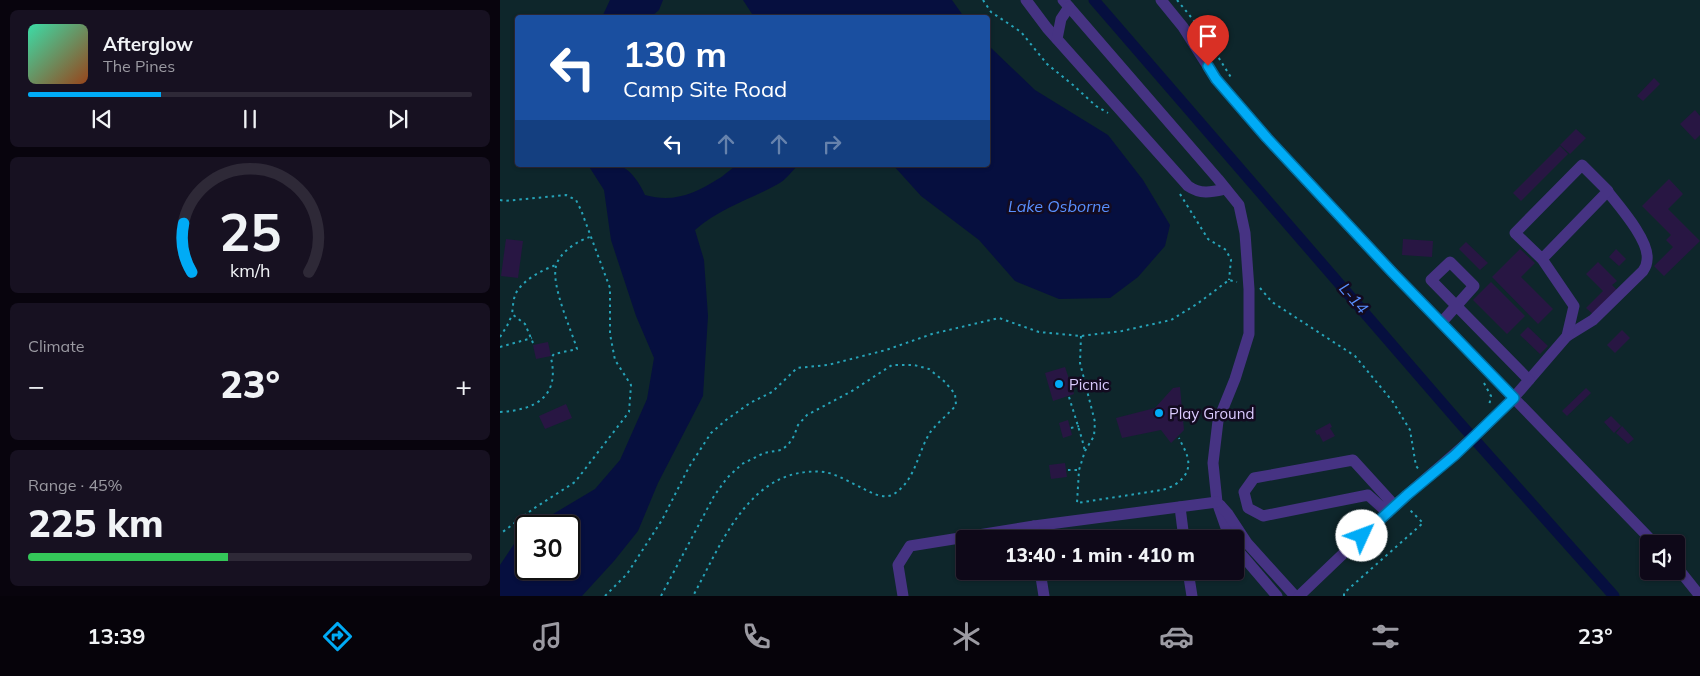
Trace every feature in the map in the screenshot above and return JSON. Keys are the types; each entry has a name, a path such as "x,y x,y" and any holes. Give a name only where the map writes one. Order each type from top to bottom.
{"street":[{"path":"1026,0 1057,39 1188,186 1205,193 1226,189"},
{"path":"1161,0 1183,27 1216,79 1267,138 1441,323 1646,535"},
{"path":"1057,39 1066,3"},
{"path":"1066,3 1239,205 1245,232 1249,284 1249,334 1235,379 1218,421 1213,463 1217,502 1227,530"},
{"path":"1299,596 1395,506 1455,455 1514,398 1567,336 1593,320 1643,271 1647,261 1647,251 1638,232 1608,192 1582,165 1515,233 1542,259 1574,306 1567,336"},
{"path":"1542,259 1608,192"},
{"path":"1441,323 1456,306 1529,380"},
{"path":"1352,460 1395,506 1368,495 1263,516 1248,508 1244,492 1254,478 1352,460"},
{"path":"903,596 898,565 910,546 1034,526 1217,502"},
{"path":"1217,502 1228,514 1247,543 1295,596"},
{"path":"1180,507 1183,530"},
{"path":"1034,526 1035,530"},
{"path":"1244,559 1276,596"},
{"path":"1685,577 1700,596"},
{"path":"1041,580 1044,596"},
{"path":"1189,580 1192,596"}],"path":[{"path":"983,0 991,12 1021,32 1046,64 1074,85 1096,106 1112,116"},
{"path":"605,596 627,574 662,520 689,467 711,433 750,403 772,392 796,368 828,365 886,350 932,334 999,318 1039,332 1081,336 1122,331 1171,320 1197,304 1229,280 1231,260 1226,250 1208,240 1178,191"},
{"path":"500,200 505,202 566,195 576,200 610,288 610,334 615,360 631,384 629,412 576,482 533,509 500,534"},
{"path":"500,336 512,314 518,290 536,275 556,265 569,248 578,241 590,237"},
{"path":"500,412 522,409 540,401 546,396 554,377 551,358 554,354 577,349 560,296 555,274 556,265"},
{"path":"1229,280 1258,286 1272,302 1355,356 1393,402 1410,430 1416,466 1427,478"},
{"path":"512,314 525,324 533,343"},
{"path":"1081,336 1080,363 1095,422 1094,436 1084,452 1079,470 1077,503 1175,486 1182,479 1189,463 1186,452 1178,438"},
{"path":"500,347 532,338"},
{"path":"661,596 714,496 727,478 742,464 764,453 781,450 788,445 798,425 807,415 852,392 892,365 929,369 945,382 955,394 956,405 928,434 909,480 893,495 882,497 825,472 783,478 749,501 737,515 693,596"},
{"path":"1069,397 1079,426 1084,452"},
{"path":"1071,428 1079,426"},
{"path":"1068,470 1079,470"},
{"path":"1344,596 1344,593 1423,523 1395,506"}],"green space":[{"path":"500,0 1700,0 1700,596 500,596"}],"water":[{"path":"610,0 663,0 659,10 653,15 603,15"},
{"path":"743,0 952,0 963,15 753,15"},
{"name":"Lake Osborne","path":"990,47 1035,90 1108,135 1143,180 1170,225 1165,246 1138,277 1110,298 1059,299 1015,281 979,240 921,196 895,167 990,167"},
{"path":"589,167 623,167 634,177 645,195 665,198 692,193 720,178 735,167 796,167 781,182 725,210 695,230 704,260 708,316 703,396 658,483 638,531 582,596 500,596 500,565 515,542 515,580 580,580 580,515 551,515 595,489 620,460 647,399 654,358 636,316 611,240 604,190"}],"building":[{"path":"1654,78 1660,84 1643,101 1637,96"},
{"path":"1695,110 1700,116 1700,135 1695,140 1680,124"},
{"path":"1576,129 1586,138 1570,154 1560,145"},
{"path":"1560,146 1568,154 1521,201 1513,193"},
{"path":"1669,179 1683,194 1668,209 1700,241 1664,276 1654,266 1673,247 1666,240 1671,235 1642,206"},
{"path":"506,239 523,241 518,278 501,276"},
{"path":"1403,239 1433,241 1432,257 1402,255"},
{"path":"1466,242 1488,263 1480,270 1459,249"},
{"path":"1520,249 1535,263 1521,277 1553,309 1538,324 1492,277"},
{"path":"1616,249 1626,259 1619,266 1609,257"},
{"path":"1598,262 1617,281 1612,285 1618,291 1594,315 1586,308 1603,291 1586,274"},
{"path":"1491,282 1525,316 1507,334 1473,300"},
{"path":"1528,327 1548,346 1540,354 1520,335"},
{"path":"1622,330 1630,338 1615,353 1607,345"},
{"path":"548,342 551,356 536,359 533,345"},
{"name":"Picnic","path":"1065,367 1074,394 1053,401 1045,373"},
{"name":"Play Ground","path":"1180,387 1184,430 1171,443 1161,430 1122,438 1116,418 1155,408 1173,388"},
{"path":"1586,388 1591,393 1567,416 1562,411"},
{"path":"566,404 572,418 545,429 539,416"},
{"path":"1611,416 1621,426 1614,433 1604,422"},
{"path":"1068,420 1072,435 1063,438 1059,423"},
{"path":"1330,423 1332,427 1330,428 1335,436 1323,442 1315,431"},
{"path":"1622,426 1634,439 1628,444 1616,433"},
{"path":"1065,463 1067,477 1051,479 1049,465"}],"waterway":[{"name":"L-14","path":"1094,0 1458,421 1614,596"}],"place":[{"name":"Picnic","path":"1059,384"},
{"name":"Play Ground","path":"1159,413"}],"route":[{"path":"1208,66 1216,79 1267,138 1392,272 1514,398 1455,455 1362,536"}]}
